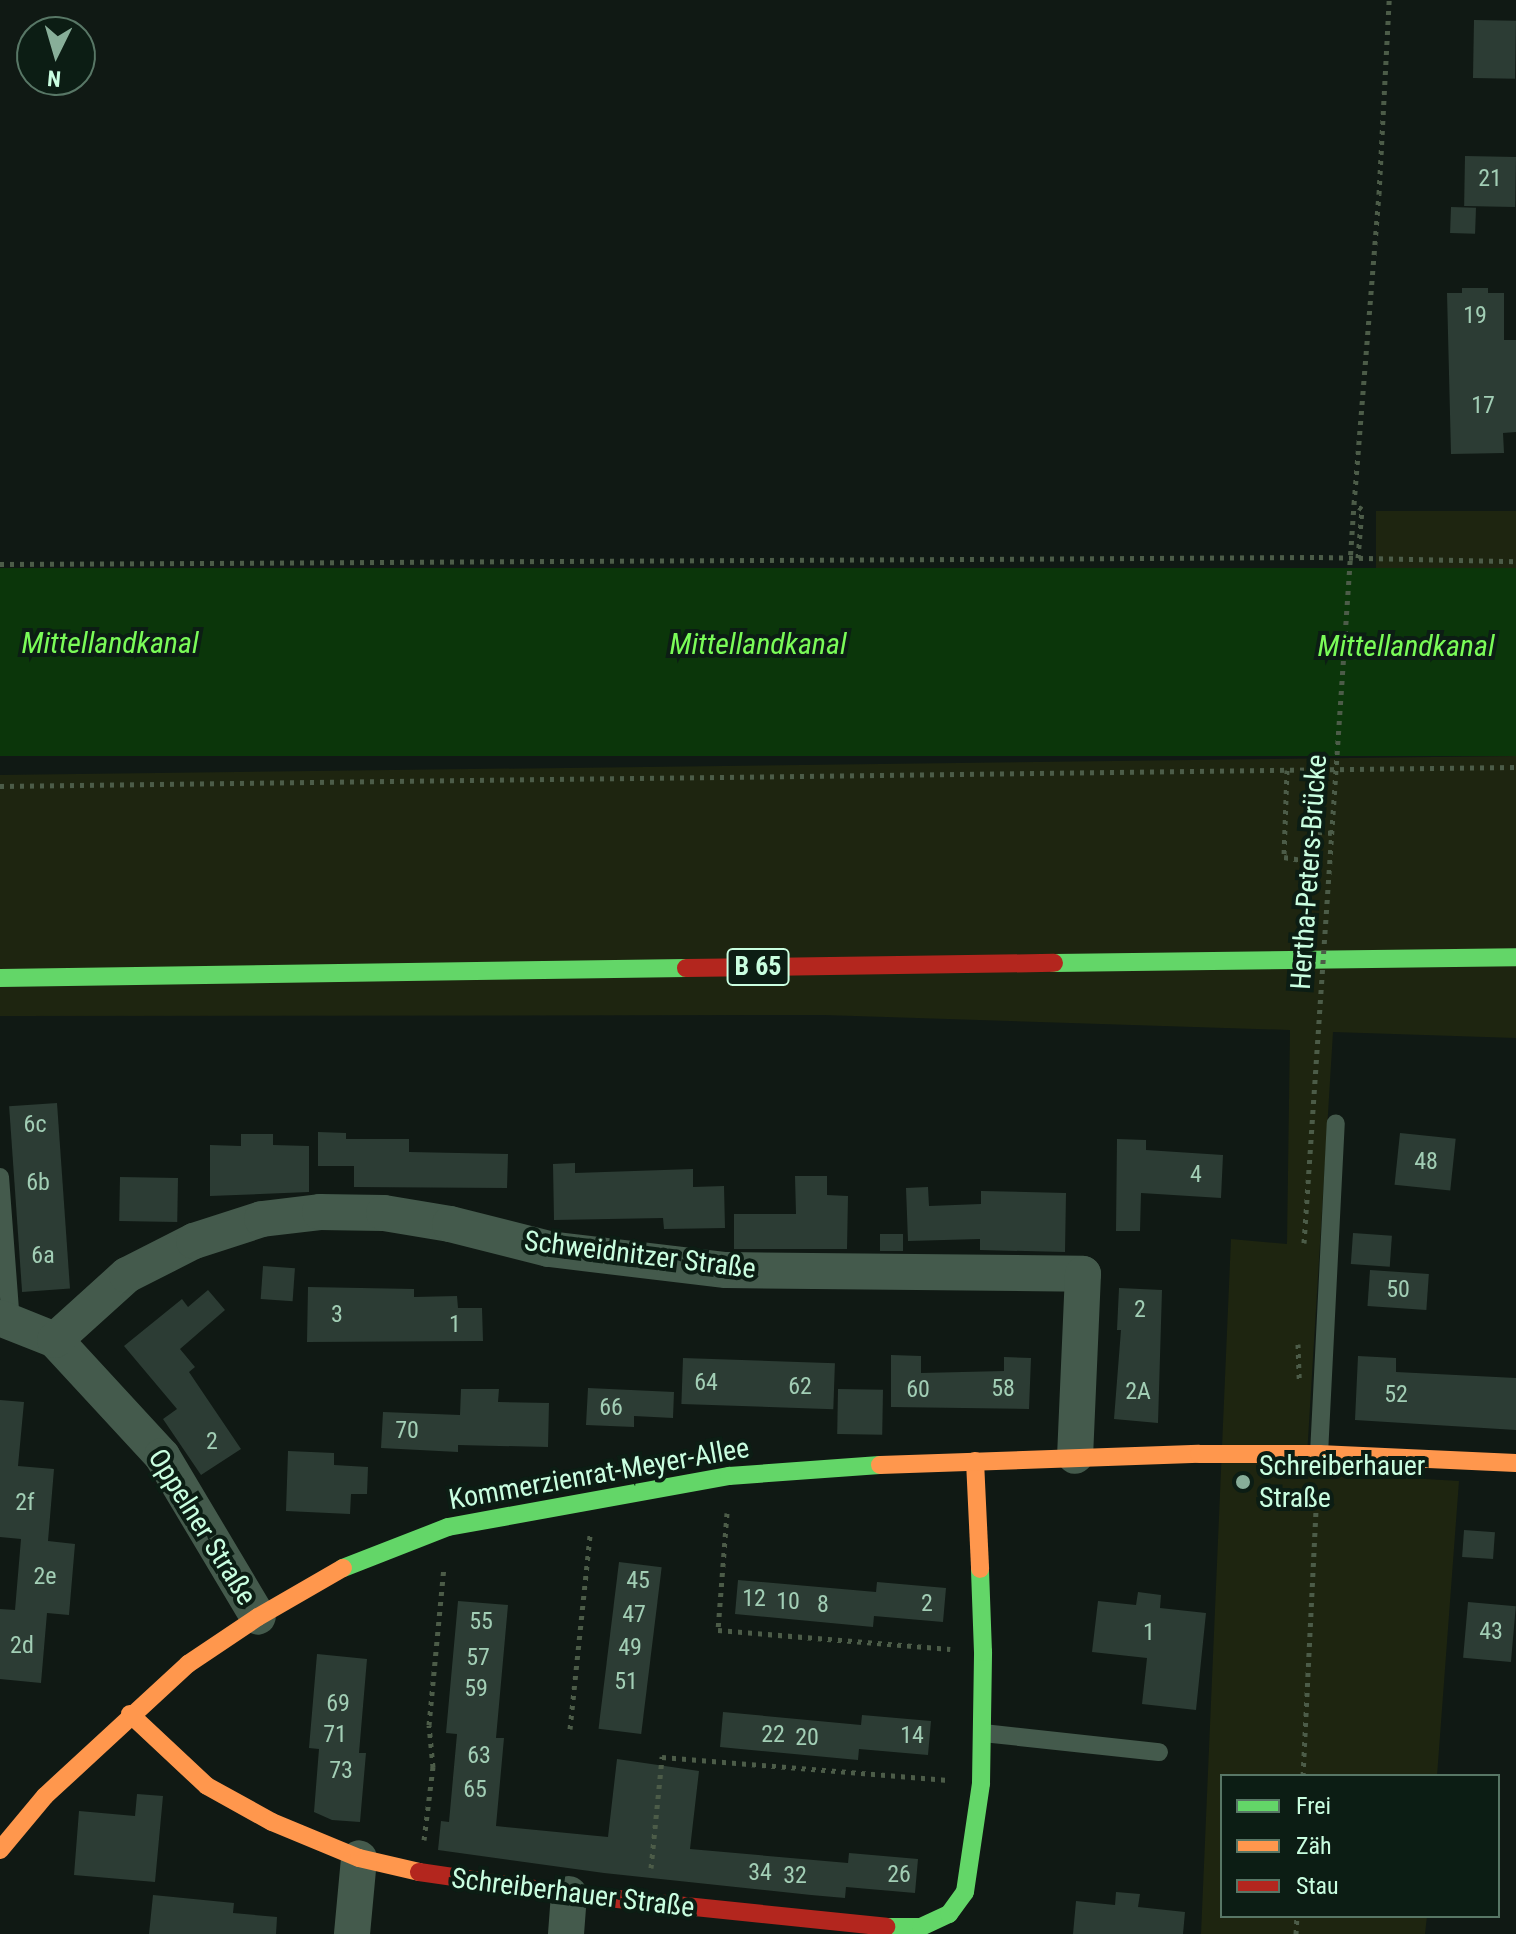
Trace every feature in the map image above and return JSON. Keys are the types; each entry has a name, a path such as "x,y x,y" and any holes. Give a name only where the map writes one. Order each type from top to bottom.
{"street":[{"name":"B 65","path":"0,978 1516,957"},
{"name":"Schweidnitzer Straße","path":"55,1340 127,1275 194,1241 262,1219 320,1212 384,1213 450,1224 549,1249 726,1270 1083,1274 1075,1456"},
{"name":"Oppelner Straße","path":"6,1320 55,1340 162,1456 258,1617"},
{"name":"Kommerzienrat-Meyer-Allee","path":"0,1850 45,1796 130,1714 188,1664 258,1617 344,1567 448,1527 594,1497 729,1476 975,1461 1075,1456 1319,1454 1516,1463"},
{"name":"Schreiberhauer Straße","path":"130,1714 207,1786 272,1822 359,1858 421,1872 569,1894 877,1927 921,1927 949,1914 965,1892 981,1783 983,1652 975,1461"},
{"path":"352,1934 359,1858"},
{"path":"566,1934 569,1894"}],"lane":[{"path":"1319,1454 1336,1123"},
{"path":"0,1177 6,1320"},
{"path":"983,1733 1159,1752"}],"path":[{"path":"1358,558 1362,509 1354,504 1379,194 1389,0"},
{"name":"Hertha-Peters-Brücke","path":"1304,1243 1354,504"},
{"path":"0,564 1358,558 1516,561"},
{"path":"0,786 1516,767"},
{"path":"1287,770 1284,857 1306,861 1308,831 1332,833"},
{"path":"1303,1774 1319,1454"},
{"path":"729,1476 718,1630 983,1652"},
{"path":"570,1729 594,1497"},
{"path":"421,1872 433,1767 429,1725 448,1527"},
{"path":"647,1903 662,1757 981,1783"}],"shaded area":[{"path":"1376,511 1516,511 1516,568 1376,568"},
{"path":"1516,756 1516,1038 1333,1032 1306,1472 1459,1481 1437,1774 1220,1774 1220,1918 1427,1918 1425,1934 1201,1934 1231,1239 1287,1244 1290,1030 824,1015 0,1016 0,775"}],"water":[{"name":"Mittellandkanal","path":"0,568 1516,568 1516,756 0,756"}],"building":[{"path":"1474,20 1516,21 1515,79 1473,78"},
{"path":"1465,156 1516,157 1515,207 1464,206"},
{"path":"1451,207 1476,208 1475,234 1450,233"},
{"path":"1462,288 1488,288 1488,293 1504,293 1504,340 1516,340 1516,432 1503,433 1504,453 1451,454 1447,293 1462,293"},
{"path":"57,1103 70,1289 22,1292 9,1106"},
{"path":"318,1132 346,1133 346,1139 409,1139 409,1152 508,1154 507,1188 354,1187 354,1166 318,1166"},
{"path":"1400,1133 1456,1139 1450,1191 1395,1185"},
{"path":"241,1134 273,1134 273,1145 309,1146 309,1192 210,1196 210,1145 241,1146"},
{"path":"1117,1139 1146,1140 1146,1150 1223,1155 1221,1198 1141,1193 1140,1231 1116,1231"},
{"path":"575,1163 575,1173 693,1169 693,1187 724,1186 725,1228 664,1229 663,1218 554,1220 553,1164"},
{"path":"795,1176 827,1176 827,1195 848,1196 847,1249 734,1249 734,1214 796,1214"},
{"path":"120,1177 178,1178 177,1222 119,1221"},
{"path":"928,1187 929,1206 981,1204 981,1191 1066,1193 1065,1252 980,1250 980,1239 908,1241 906,1188"},
{"path":"1353,1233 1392,1236 1390,1267 1351,1264"},
{"path":"880,1234 903,1234 903,1251 880,1251"},
{"path":"263,1266 295,1268 293,1301 261,1299"},
{"path":"1370,1270 1429,1274 1426,1310 1367,1306"},
{"path":"308,1287 414,1289 414,1297 457,1296 458,1308 482,1308 483,1341 307,1342"},
{"path":"1119,1288 1162,1290 1158,1423 1114,1419 1121,1330 1117,1330"},
{"path":"208,1290 225,1310 180,1349 195,1367 189,1372 241,1449 201,1475 163,1419 177,1409 124,1346 182,1299 188,1307"},
{"path":"891,1355 921,1356 921,1373 1004,1371 1004,1357 1031,1358 1029,1409 891,1407"},
{"path":"1358,1356 1396,1358 1396,1372 1516,1378 1516,1430 1355,1420"},
{"path":"683,1358 835,1363 833,1409 681,1404"},
{"path":"588,1388 674,1392 673,1418 634,1416 634,1427 586,1425"},
{"path":"461,1389 499,1389 498,1402 549,1403 548,1447 458,1445 458,1452 381,1448 383,1412 460,1415"},
{"path":"838,1389 883,1390 882,1435 837,1434"},
{"path":"0,1400 24,1402 18,1466 54,1469 48,1541 75,1544 69,1615 47,1613 41,1683 0,1679 0,1609 15,1610 21,1539 0,1537"},
{"path":"288,1451 334,1453 334,1465 368,1467 367,1494 351,1494 350,1514 286,1511"},
{"path":"1464,1530 1495,1532 1493,1559 1462,1557"},
{"path":"619,1562 662,1567 641,1734 599,1729"},
{"path":"738,1580 876,1592 877,1582 946,1588 943,1622 874,1616 873,1627 735,1614"},
{"path":"1138,1592 1161,1595 1160,1608 1206,1613 1196,1710 1142,1704 1147,1658 1092,1652 1098,1601 1136,1605"},
{"path":"458,1601 508,1605 496,1738 504,1738 496,1826 608,1837 617,1759 699,1771 690,1849 848,1863 849,1853 918,1859 915,1893 846,1887 845,1898 811,1895 604,1873 438,1850 441,1821 449,1822 457,1734 446,1733"},
{"path":"1468,1602 1516,1606 1511,1662 1463,1658"},
{"path":"317,1654 367,1659 359,1753 366,1753 360,1822 332,1820 314,1812 319,1749 309,1748"},
{"path":"723,1712 861,1725 862,1715 931,1721 928,1755 859,1749 858,1760 720,1747"},
{"path":"137,1794 163,1796 155,1882 74,1875 79,1811 135,1816"},
{"path":"1116,1892 1140,1894 1138,1907 1185,1912 1183,1934 1073,1934 1076,1901 1115,1905"},
{"path":"153,1895 234,1903 233,1913 277,1917 276,1934 149,1934"}],"traffic: fast":[{"path":"1054,963 1516,957"},
{"path":"0,978 686,968"},
{"path":"343,1568 448,1527 729,1476 880,1465"},
{"path":"886,1927 921,1927 949,1914 965,1892 981,1783 983,1652 980,1569"}],"traffic: slow":[{"path":"880,1465 1199,1454 1319,1454 1516,1463"},
{"path":"975,1461 980,1569"},
{"path":"0,1850 45,1796 188,1664 258,1617 343,1568"},
{"path":"130,1714 207,1786 272,1822 359,1858 419,1872"}],"traffic: jam":[{"path":"686,968 1054,963"},
{"path":"419,1872 569,1894 886,1927"}],"place":[{"name":"Schreiberhauer Straße","path":"1243,1482"}]}
